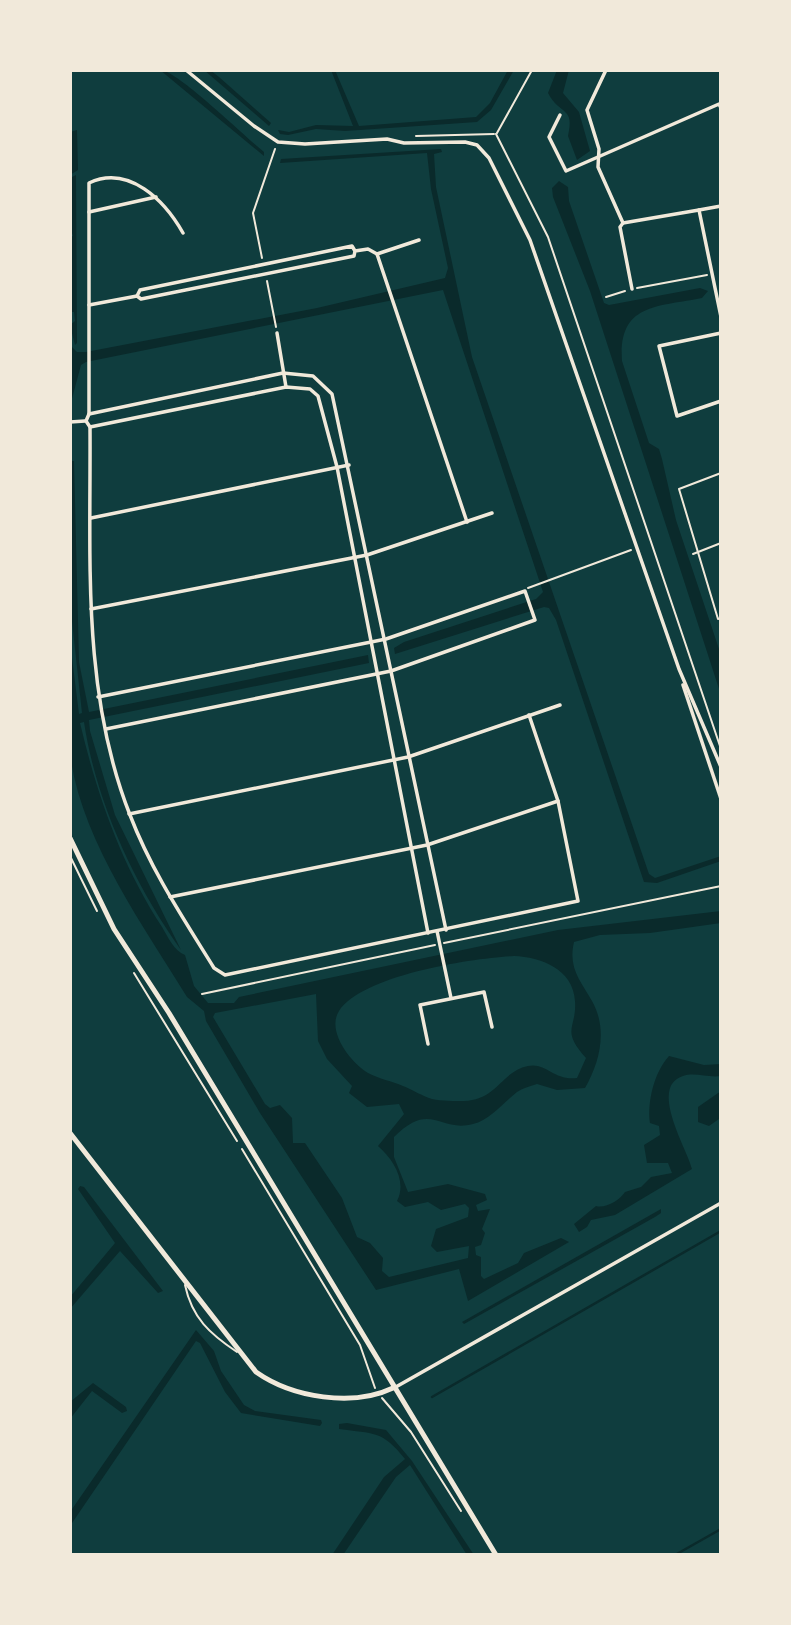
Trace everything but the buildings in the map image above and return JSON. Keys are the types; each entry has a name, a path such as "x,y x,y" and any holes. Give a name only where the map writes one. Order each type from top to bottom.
{"main road":[{"path":"70,838 114,929 169,1013 496,1555"},
{"path":"70,1133 256,1372 281,1386 349,1399 379,1395 393,1388"}],"street":[{"path":"186,70 254,126 278,142 305,144 387,139 404,144 465,142 477,145 489,158 530,240 679,669 721,799"},
{"path":"606,70 587,110 599,149 597,159 623,223"},
{"path":"560,115 549,137 566,171 719,104 721,107"},
{"path":"86,421 89,414 90,365 89,183 100,178 123,180 156,197 172,214 183,233"},
{"path":"89,212 156,197"},
{"path":"623,223 721,206"},
{"path":"699,209 721,317"},
{"path":"623,223 620,227 632,289"},
{"path":"377,254 419,240"},
{"path":"138,296 140,290 264,264 352,246 355,251"},
{"path":"355,251 368,249 377,254 467,522"},
{"path":"89,305 138,296 141,299 266,274 354,256 355,251"},
{"path":"277,332 286,387"},
{"path":"721,333 659,346 677,416 721,401"},
{"path":"89,414 283,373 313,376 332,394 446,930"},
{"path":"90,427 286,387 310,388 318,396 337,467 375,674 428,933"},
{"path":"86,421 90,427 91,609 98,696 103,721 129,814 170,898 214,968 225,975 578,901 558,801 529,715"},
{"path":"70,422 86,421"},
{"path":"91,518 349,465"},
{"path":"91,609 367,555 492,513"},
{"path":"98,696 386,639 525,591 533,614 534,620 391,671 105,729"},
{"path":"679,669 721,767"},
{"path":"129,814 408,758 560,705"},
{"path":"170,898 427,845 558,801"},
{"path":"437,931 451,998"},
{"path":"428,1044 420,1005 484,992 492,1027"},
{"path":"393,1388 721,1203"}],"lane":[{"path":"184,1281 189,1304 198,1320 240,1354"}],"path":[{"path":"496,134 532,70"},
{"path":"405,137 496,134"},
{"path":"496,134 548,237 721,750"},
{"path":"264,264 253,213 278,142"},
{"path":"266,274 276,327"},
{"path":"606,297 632,289 712,274"},
{"path":"721,473 679,489 695,553 718,619 721,618"},
{"path":"695,553 721,543"},
{"path":"525,591 537,583 636,549"},
{"path":"70,855 97,912"},
{"path":"202,994 721,886"},
{"path":"128,964 360,1346 369,1376 379,1395 411,1432 467,1521"}],"water":[{"path":"160,70 169,73 195,92 264,152 264,156"},
{"path":"204,70 210,70 219,77 271,123 269,126"},
{"path":"331,70 335,70 359,126 476,117 490,103 508,70 514,70 491,110 477,122 345,131 316,129 280,134 278,130 289,132 316,125 353,126"},
{"path":"557,70 569,70 563,93 579,112 590,151 577,160 568,136 568,115 548,93"},
{"path":"77,130 78,170 70,175 70,132"},
{"path":"441,149 442,152 434,154 436,187 472,357 649,874 655,878 721,856 721,861 657,883 644,882 556,620 549,608 544,607 395,654 394,648 404,642 536,599 543,592 443,290 86,362 81,365 70,406 70,345 77,352 86,352 317,308 445,278 448,268 431,189 427,153 280,163 281,159"},
{"path":"76,175 75,345 70,325 75,321 74,312 70,312 70,237 73,236 72,177"},
{"path":"559,181 568,187 569,201 604,303 609,305 700,288 708,291 702,298 656,307 634,318 622,342 622,361 649,443 659,449 676,520 721,655 721,695 590,291 553,197 552,188"},
{"path":"71,461 74,461 79,662 89,712 368,655 369,663 89,720 115,815 181,950 148,898 119,841 98,782 84,722 80,723 103,803 134,879 169,939 185,955 194,986 208,1003 234,1003 239,997 558,930 721,911 721,923 650,933 600,935 574,942 574,967 597,1012 601,1034 595,1067 585,1088 557,1090 537,1084 517,1092 479,1122 461,1126 426,1119 407,1126 394,1137 394,1157 408,1192 448,1184 485,1194 487,1200 476,1205 478,1211 490,1209 482,1229 485,1233 481,1245 475,1247 476,1255 481,1257 481,1276 484,1279 518,1263 524,1253 561,1238 569,1242 468,1301 459,1269 376,1290 260,1113 206,1021 204,1011 187,997 100,850 76,786 70,754 70,642 79,714 82,713 71,612","holes":["514,956 535,959 554,967 562,973 573,990 575,1010 572,1035 586,1058 577,1078 562,1077 534,1065 512,1073 484,1096 464,1101 436,1100 368,1073 354,1062 342,1046 336,1028 339,1011 351,998 370,988 420,971 473,960","316,994 318,1041 327,1059 352,1086 349,1093 367,1107 399,1104 404,1114 378,1146 389,1158 400,1179 397,1201 405,1207 428,1202 441,1210 465,1204 469,1208 468,1217 436,1229 431,1246 437,1252 469,1246 468,1258 389,1277 382,1271 383,1258 370,1243 357,1237 342,1198 305,1143 293,1143 292,1118 280,1105 270,1108 265,1104 213,1017 215,1013"]},
{"path":"669,1056 704,1065 721,1064 721,1076 683,1076 673,1082 669,1092 673,1120 692,1169 615,1215 591,1220 587,1227 579,1232 574,1224 596,1206 612,1203 625,1192 641,1187 651,1177 672,1173 668,1163 647,1163 644,1145 660,1135 659,1126 650,1123 650,1106 659,1070"},
{"path":"721,1091 719,1119 709,1126 698,1122 698,1107"},
{"path":"80,1186 84,1187 163,1291 158,1293 120,1251 70,1309 70,1297 115,1243 78,1189"},
{"path":"661,1209 661,1213 655,1217 464,1324 462,1322"},
{"path":"196,1330 214,1351 221,1371 244,1405 255,1411 321,1420 322,1423 320,1426 241,1413 225,1392 200,1343 196,1341 70,1526 70,1512"},
{"path":"93,1383 126,1407 127,1411 122,1413 92,1391 70,1419 70,1402"},
{"path":"339,1424 386,1430 412,1461 474,1555 467,1555 410,1465 396,1477 343,1555 332,1555 384,1477 405,1459 390,1443 377,1435 339,1429"}],"waterway":[{"path":"432,1397 721,1231"},
{"path":"675,1555 721,1529"}]}
